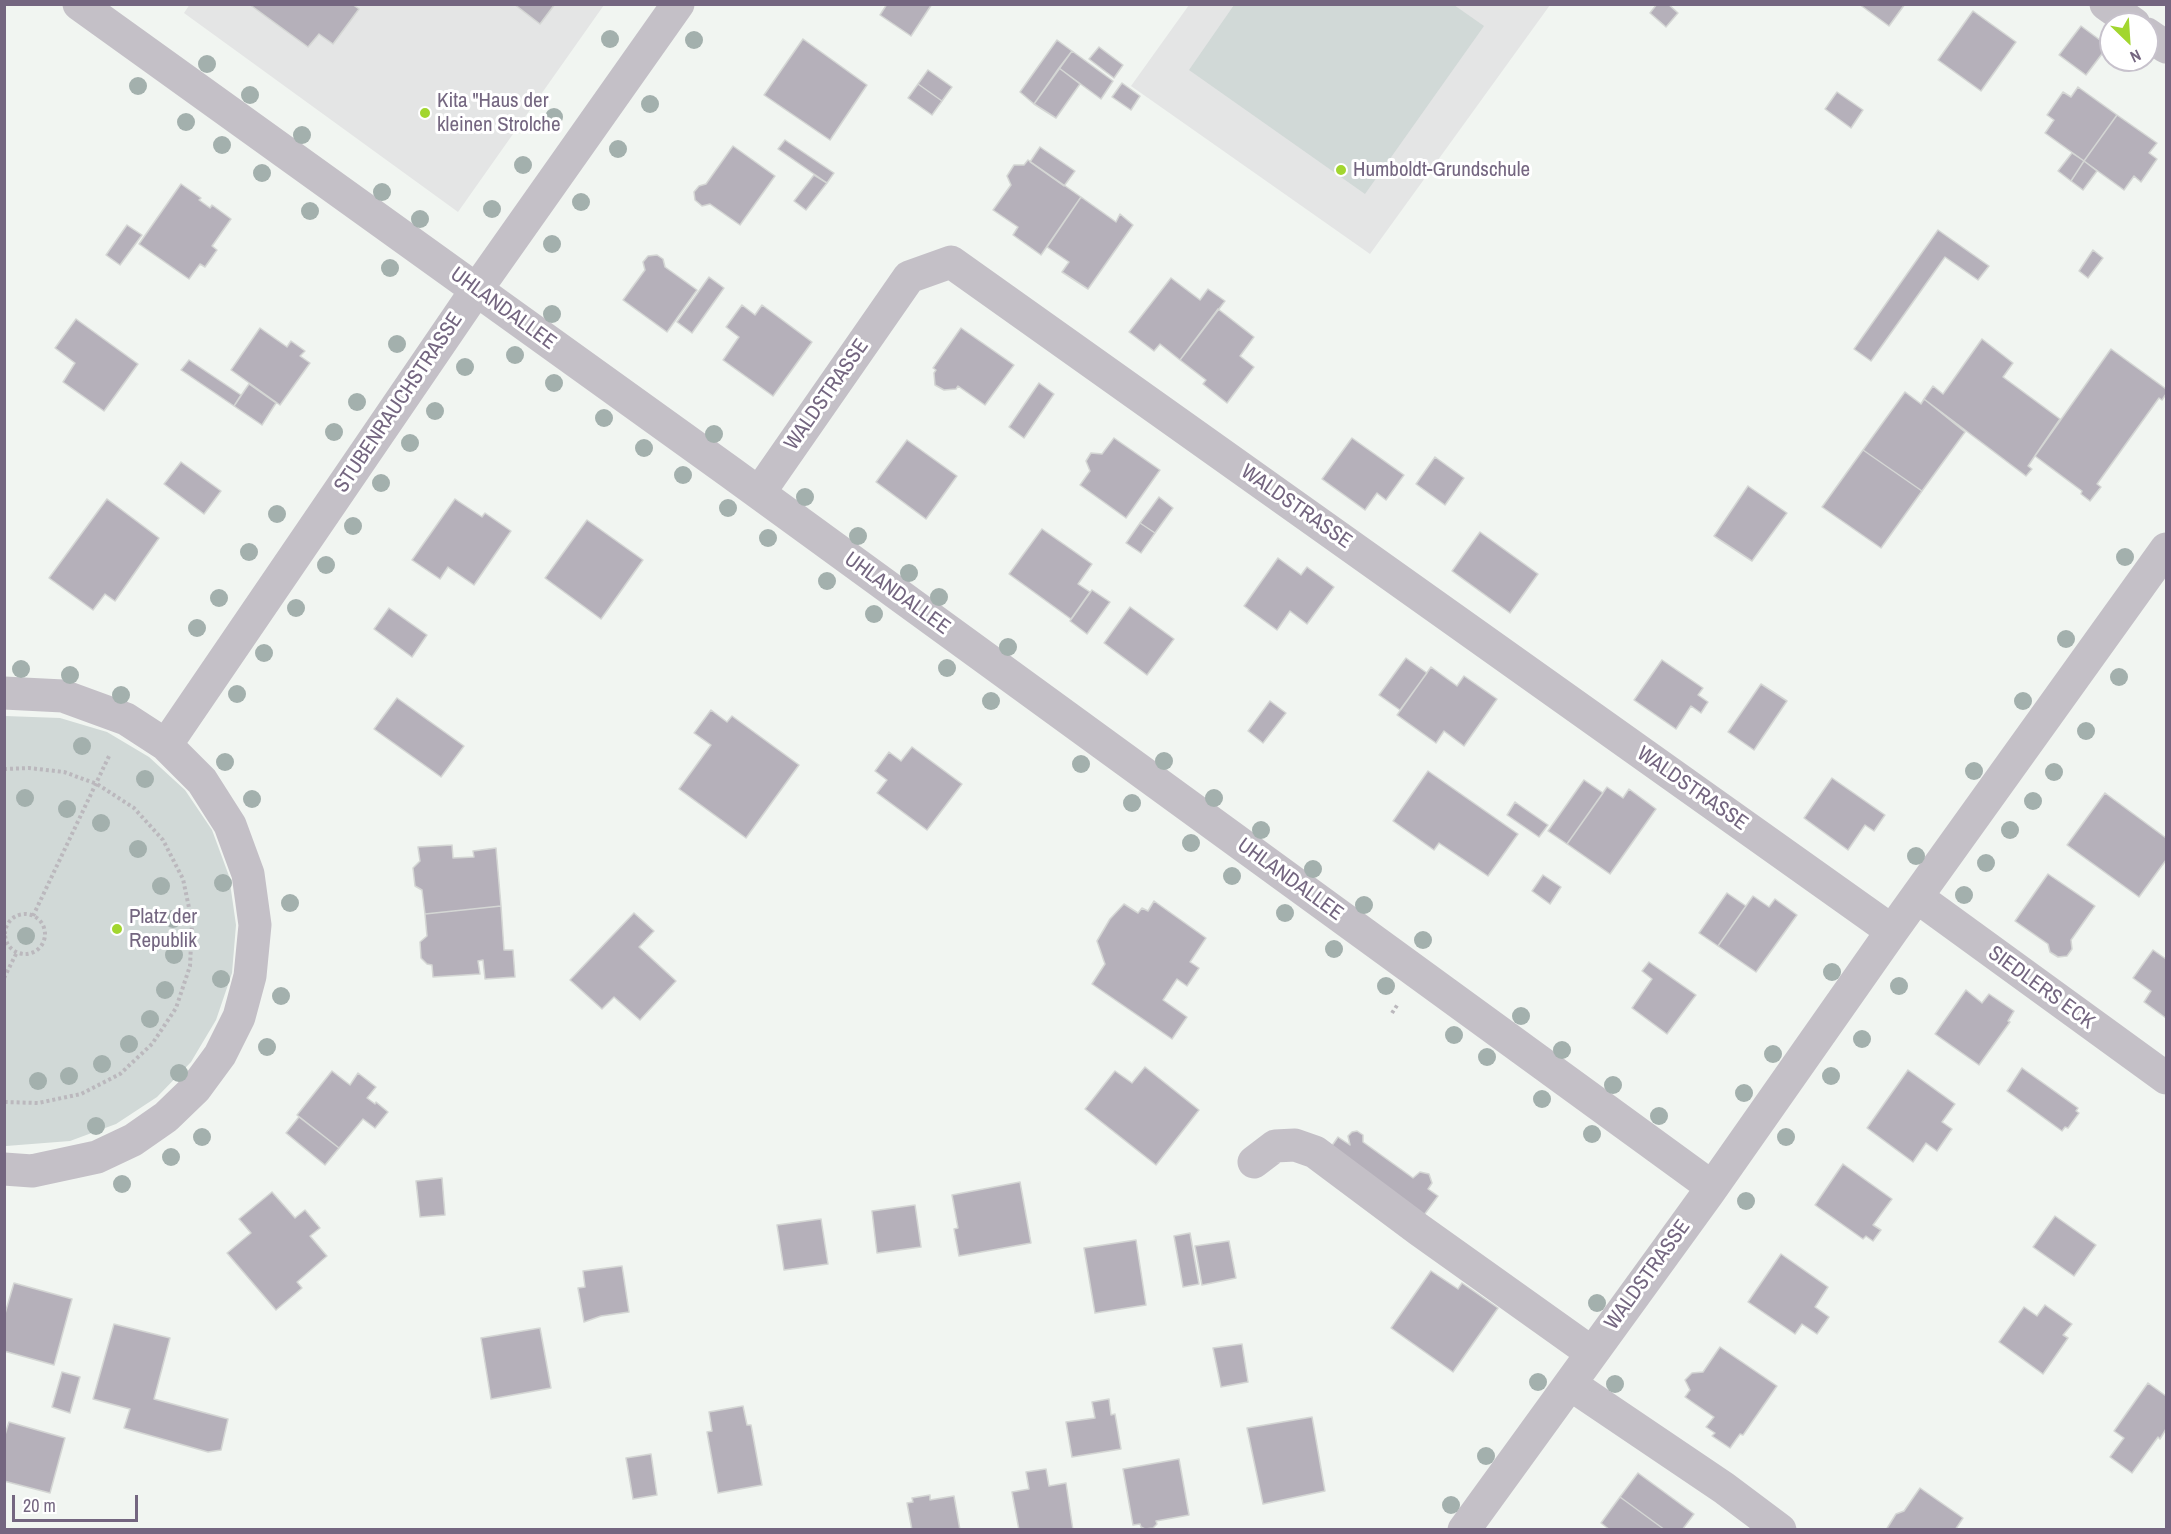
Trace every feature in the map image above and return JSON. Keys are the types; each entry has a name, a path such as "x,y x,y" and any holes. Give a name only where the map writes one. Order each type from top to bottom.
{"street":[{"name":"UHLANDALLEE","path":"79,4 759,493 1712,1187"},
{"name":"STUBENRAUCHSTRASSE","path":"166,745 477,289 678,4"},
{"name":"WALDSTRASSE","path":"759,493 909,277 951,262 1892,931"},
{"name":"WALDSTRASSE","path":"1464,1530 1712,1187 2166,549"},
{"path":"4,693 63,696 126,719 166,745 202,781 230,825 248,874 255,925 250,976 239,1017 220,1055 195,1089 166,1118 133,1140 97,1157 32,1171 4,1169"},
{"name":"SIEDLERS ECK","path":"1917,897 2166,1078"},
{"path":"1254,1162 1275,1146 1295,1145 1315,1152 1418,1229 1592,1353"},
{"path":"1570,1384 1724,1488 1780,1530"}],"path":[{"path":"33,916 126,719"},
{"path":"4,770 29,768 64,772 97,784 134,808 163,840 183,879 192,922 190,966 176,1008 152,1044 120,1074 81,1094 38,1103 4,1102"},
{"path":"27,914 33,916 43,925 44,939 36,950 24,954 17,952 8,944 5,932 7,926 15,916 27,914"},
{"path":"4,978 17,952"}],"shaded area":[{"name":"Kita \"Haus der kleinen Strolche","path":"190,4 604,5 458,212 184,13"},
{"name":"Humboldt-Grundschule","path":"1189,5 1550,5 1370,254 1131,86"},
{"path":"1234,5 1454,5 1484,26 1365,194 1189,70"},
{"name":"Platz der Republik","path":"5,716 60,718 107,732 149,757 185,790 212,830 229,876 236,925 232,973 216,1020 191,1062 157,1097 116,1124 70,1141 6,1146"}],"building":[{"path":"249,4 352,4 359,9 333,44 319,34 308,47"},
{"path":"514,4 555,4 540,24"},
{"path":"887,4 932,4 911,36 880,15"},
{"path":"1657,4 1668,4 1678,13 1666,27 1650,13"},
{"path":"1859,4 1905,4 1889,26"},
{"path":"1973,11 2016,42 1981,91 1938,60"},
{"path":"2081,26 2099,39 2099,58 2086,75 2059,55"},
{"path":"803,39 867,85 830,140 764,95"},
{"path":"1057,40 1072,51 1034,104 1020,92"},
{"path":"1099,47 1123,65 1114,78 1089,59"},
{"path":"1072,51 1113,81 1101,99 1059,68"},
{"path":"1059,68 1080,84 1056,118 1034,104"},
{"path":"928,70 952,87 942,101 918,84"},
{"path":"1122,83 1140,96 1131,110 1112,97"},
{"path":"918,84 942,101 932,115 908,98"},
{"path":"2078,87 2117,115 2084,161 2045,133 2054,120 2047,115 2063,92 2071,97"},
{"path":"1837,92 1863,110 1851,128 1825,109"},
{"path":"2117,115 2157,143 2149,153 2157,159 2141,182 2134,176 2124,190 2084,161"},
{"path":"785,140 834,173 827,183 778,149"},
{"path":"733,146 775,176 740,225 710,204 702,206 695,200 694,192 699,186 706,184"},
{"path":"1040,147 1075,171 1064,186 1030,162"},
{"path":"2072,153 2084,161 2071,181 2058,171"},
{"path":"1028,160 1081,197 1041,255 1013,235 1018,227 993,210 1011,185 1007,176 1014,165 1024,165"},
{"path":"2084,161 2097,171 2083,190 2071,181"},
{"path":"814,175 827,183 806,210 794,201"},
{"path":"181,184 201,198 199,200 210,208 212,205 231,219 212,246 217,250 205,267 200,264 189,279 139,244"},
{"path":"1081,197 1116,222 1120,214 1133,225 1088,289 1062,272 1069,262 1047,247"},
{"path":"127,225 142,235 120,265 106,255"},
{"path":"1938,230 1989,266 1978,280 1945,257 1871,361 1854,349"},
{"path":"2093,250 2103,258 2088,278 2079,271"},
{"path":"657,255 663,259 665,267 697,290 667,332 623,300 645,270 643,262 648,256"},
{"path":"709,277 724,288 692,333 677,322"},
{"path":"1171,278 1200,300 1208,289 1225,301 1180,360 1160,344 1154,351 1129,332"},
{"path":"742,305 755,315 762,305 812,342 773,396 723,360 739,337 726,327"},
{"path":"1218,309 1254,337 1240,356 1254,367 1227,403 1203,384 1206,380 1180,360"},
{"path":"76,319 138,364 104,411 63,382 75,363 55,348"},
{"path":"260,328 287,347 291,341 305,351 300,356 310,363 280,405 231,370"},
{"path":"961,328 1014,365 985,405 958,386 956,389 944,390 935,385 936,370 933,368"},
{"path":"1982,339 2013,363 2003,377 2060,419 2028,466 2032,469 2026,476 1924,399 1933,386 1943,394"},
{"path":"2111,349 2166,389 2166,394 2162,400 2159,398 2097,484 2101,487 2090,501 2081,494 2082,491 2035,456"},
{"path":"189,360 241,395 234,406 181,370"},
{"path":"1039,383 1054,394 1024,438 1009,427"},
{"path":"249,384 276,403 262,425 234,406"},
{"path":"1905,392 1921,404 1924,399 1965,432 1922,491 1863,450"},
{"path":"1114,438 1160,470 1126,518 1080,485 1090,471 1086,461 1091,453 1102,454"},
{"path":"1352,438 1404,475 1386,500 1377,493 1365,510 1322,479"},
{"path":"907,440 957,476 926,519 876,482"},
{"path":"1863,450 1922,491 1881,548 1822,507"},
{"path":"1435,457 1464,478 1445,505 1416,484"},
{"path":"181,462 221,491 204,514 164,484"},
{"path":"1748,486 1787,513 1752,561 1714,536"},
{"path":"1159,497 1173,508 1155,533 1140,523"},
{"path":"107,499 159,538 115,601 105,594 93,610 49,578"},
{"path":"455,499 482,517 485,513 511,531 474,585 448,567 440,579 412,560"},
{"path":"587,520 643,560 601,619 545,578"},
{"path":"1140,523 1155,533 1141,553 1126,543"},
{"path":"1042,529 1092,564 1078,584 1090,592 1071,619 1009,574"},
{"path":"1480,532 1538,574 1510,613 1452,571"},
{"path":"1278,558 1301,575 1307,567 1334,587 1307,624 1290,611 1277,630 1244,606"},
{"path":"1092,590 1110,602 1087,634 1070,621"},
{"path":"1130,607 1174,639 1147,675 1104,643"},
{"path":"389,608 427,635 412,657 374,629"},
{"path":"1406,658 1427,673 1400,710 1379,695"},
{"path":"1662,660 1703,688 1698,695 1708,702 1701,713 1691,706 1676,729 1634,700"},
{"path":"1431,667 1457,686 1464,676 1497,699 1464,746 1444,731 1436,743 1397,715"},
{"path":"1761,684 1787,701 1754,750 1728,732"},
{"path":"397,698 464,746 441,777 374,729"},
{"path":"1270,701 1286,713 1263,743 1248,731"},
{"path":"711,710 727,722 732,716 799,765 746,838 679,789 711,745 694,733"},
{"path":"912,747 962,784 927,830 877,793 887,780 875,771 889,752 901,761"},
{"path":"1428,771 1518,834 1488,876 1439,843 1434,850 1393,821"},
{"path":"1832,778 1885,815 1874,831 1865,825 1848,850 1804,818"},
{"path":"1584,780 1603,793 1567,844 1548,831"},
{"path":"1607,787 1623,798 1629,789 1656,809 1610,874 1567,844"},
{"path":"2105,793 2166,838 2166,860 2139,897 2067,845"},
{"path":"1515,802 1548,825 1539,837 1507,815"},
{"path":"452,845 453,858 474,857 473,851 496,848 501,906 425,914 422,890 415,886 413,868 420,861 418,847"},
{"path":"2048,874 2095,906 2071,940 2072,949 2067,956 2058,957 2050,952 2048,944 2015,921"},
{"path":"1543,875 1561,887 1550,904 1532,891"},
{"path":"1727,893 1746,906 1718,946 1699,933"},
{"path":"1753,896 1769,907 1775,899 1797,915 1756,972 1718,946"},
{"path":"1154,901 1206,938 1190,962 1199,968 1187,986 1177,979 1163,1000 1187,1017 1172,1039 1092,984 1105,964 1097,941 1110,919 1124,904 1138,913 1142,908 1148,911"},
{"path":"501,906 504,950 513,950 515,977 485,979 483,960 478,961 480,974 433,977 432,965 427,964 421,958 420,942 427,936 425,914"},
{"path":"634,913 654,931 639,947 676,981 640,1020 614,997 602,1009 570,980"},
{"path":"2153,950 2166,959 2166,1018 2144,1002 2151,991 2133,978"},
{"path":"1649,962 1696,995 1667,1034 1632,1008 1652,979 1642,971"},
{"path":"1966,990 1982,1003 1989,994 2014,1011 2008,1021 2010,1022 1979,1065 1935,1034"},
{"path":"1145,1067 1199,1110 1156,1165 1085,1109 1115,1071 1132,1083"},
{"path":"2022,1068 2078,1108 2076,1111 2079,1113 2068,1128 2065,1127 2062,1131 2007,1091"},
{"path":"1908,1070 1955,1104 1942,1122 1952,1129 1937,1151 1926,1143 1913,1162 1867,1128"},
{"path":"332,1071 350,1085 358,1073 376,1087 367,1098 388,1112 375,1128 363,1119 339,1148 297,1115"},
{"path":"299,1117 339,1148 325,1165 286,1133"},
{"path":"1357,1131 1363,1135 1363,1142 1413,1178 1420,1172 1429,1174 1432,1183 1428,1189 1438,1196 1424,1215 1329,1150 1338,1137 1350,1145 1348,1136"},
{"path":"1843,1164 1892,1199 1873,1225 1881,1230 1873,1241 1866,1236 1863,1239 1815,1205"},
{"path":"442,1178 445,1215 420,1217 416,1181"},
{"path":"1020,1182 1031,1243 959,1256 954,1229 958,1228 952,1195"},
{"path":"272,1192 295,1218 305,1210 320,1228 310,1236 327,1256 297,1282 302,1288 276,1310 227,1253 251,1233 239,1219"},
{"path":"915,1205 921,1247 877,1253 872,1211"},
{"path":"2055,1216 2096,1245 2074,1276 2033,1247"},
{"path":"821,1219 828,1264 784,1270 777,1225"},
{"path":"1190,1233 1199,1284 1183,1287 1174,1236"},
{"path":"1136,1240 1146,1305 1095,1313 1084,1248"},
{"path":"1229,1241 1236,1278 1202,1285 1195,1246"},
{"path":"1781,1254 1828,1287 1815,1307 1829,1317 1817,1334 1802,1324 1795,1334 1748,1302"},
{"path":"622,1266 629,1312 601,1316 584,1322 578,1288 585,1287 583,1271"},
{"path":"1431,1271 1458,1289 1462,1283 1498,1308 1453,1372 1391,1328"},
{"path":"14,1283 72,1299 54,1365 4,1351 4,1317"},
{"path":"2045,1305 2072,1324 2063,1335 2068,1338 2043,1374 1999,1342 2024,1307 2037,1316"},
{"path":"114,1324 170,1338 154,1399 228,1419 221,1450 208,1452 124,1428 130,1409 93,1399"},
{"path":"540,1328 551,1388 491,1399 481,1338"},
{"path":"1242,1344 1248,1382 1221,1387 1213,1348"},
{"path":"1720,1347 1777,1386 1743,1435 1740,1434 1730,1448 1712,1436 1715,1433 1706,1427 1714,1417 1685,1397 1690,1390 1685,1380 1692,1373 1703,1372"},
{"path":"62,1372 80,1377 70,1413 52,1407"},
{"path":"2148,1383 2166,1396 2166,1429 2132,1473 2110,1457 2124,1438 2114,1431"},
{"path":"1109,1399 1111,1415 1115,1414 1121,1449 1072,1457 1066,1422 1095,1418 1092,1402"},
{"path":"743,1406 747,1425 751,1425 762,1485 718,1493 707,1432 712,1431 709,1412"},
{"path":"1312,1417 1325,1491 1263,1504 1247,1428"},
{"path":"9,1422 65,1438 50,1493 4,1481 4,1438"},
{"path":"651,1454 657,1495 633,1499 626,1458"},
{"path":"1179,1459 1189,1515 1156,1521 1157,1524 1153,1528 1145,1529 1140,1524 1133,1525 1123,1469"},
{"path":"1046,1469 1049,1486 1066,1483 1073,1530 1019,1530 1012,1492 1029,1489 1026,1472"},
{"path":"1638,1473 1694,1514 1682,1530 1665,1530 1620,1497"},
{"path":"1920,1488 1963,1518 1955,1530 1886,1530 1896,1514 1904,1511"},
{"path":"930,1495 930,1500 954,1496 960,1530 912,1530 907,1503 913,1502 912,1498"},
{"path":"1620,1497 1665,1530 1610,1530 1601,1523"}],"place":[{"name":"Kita \"Haus der kleinen Strolche","path":"425,113"},
{"name":"Humboldt-Grundschule","path":"1341,170"},
{"name":"Platz der Republik","path":"117,929"}]}
